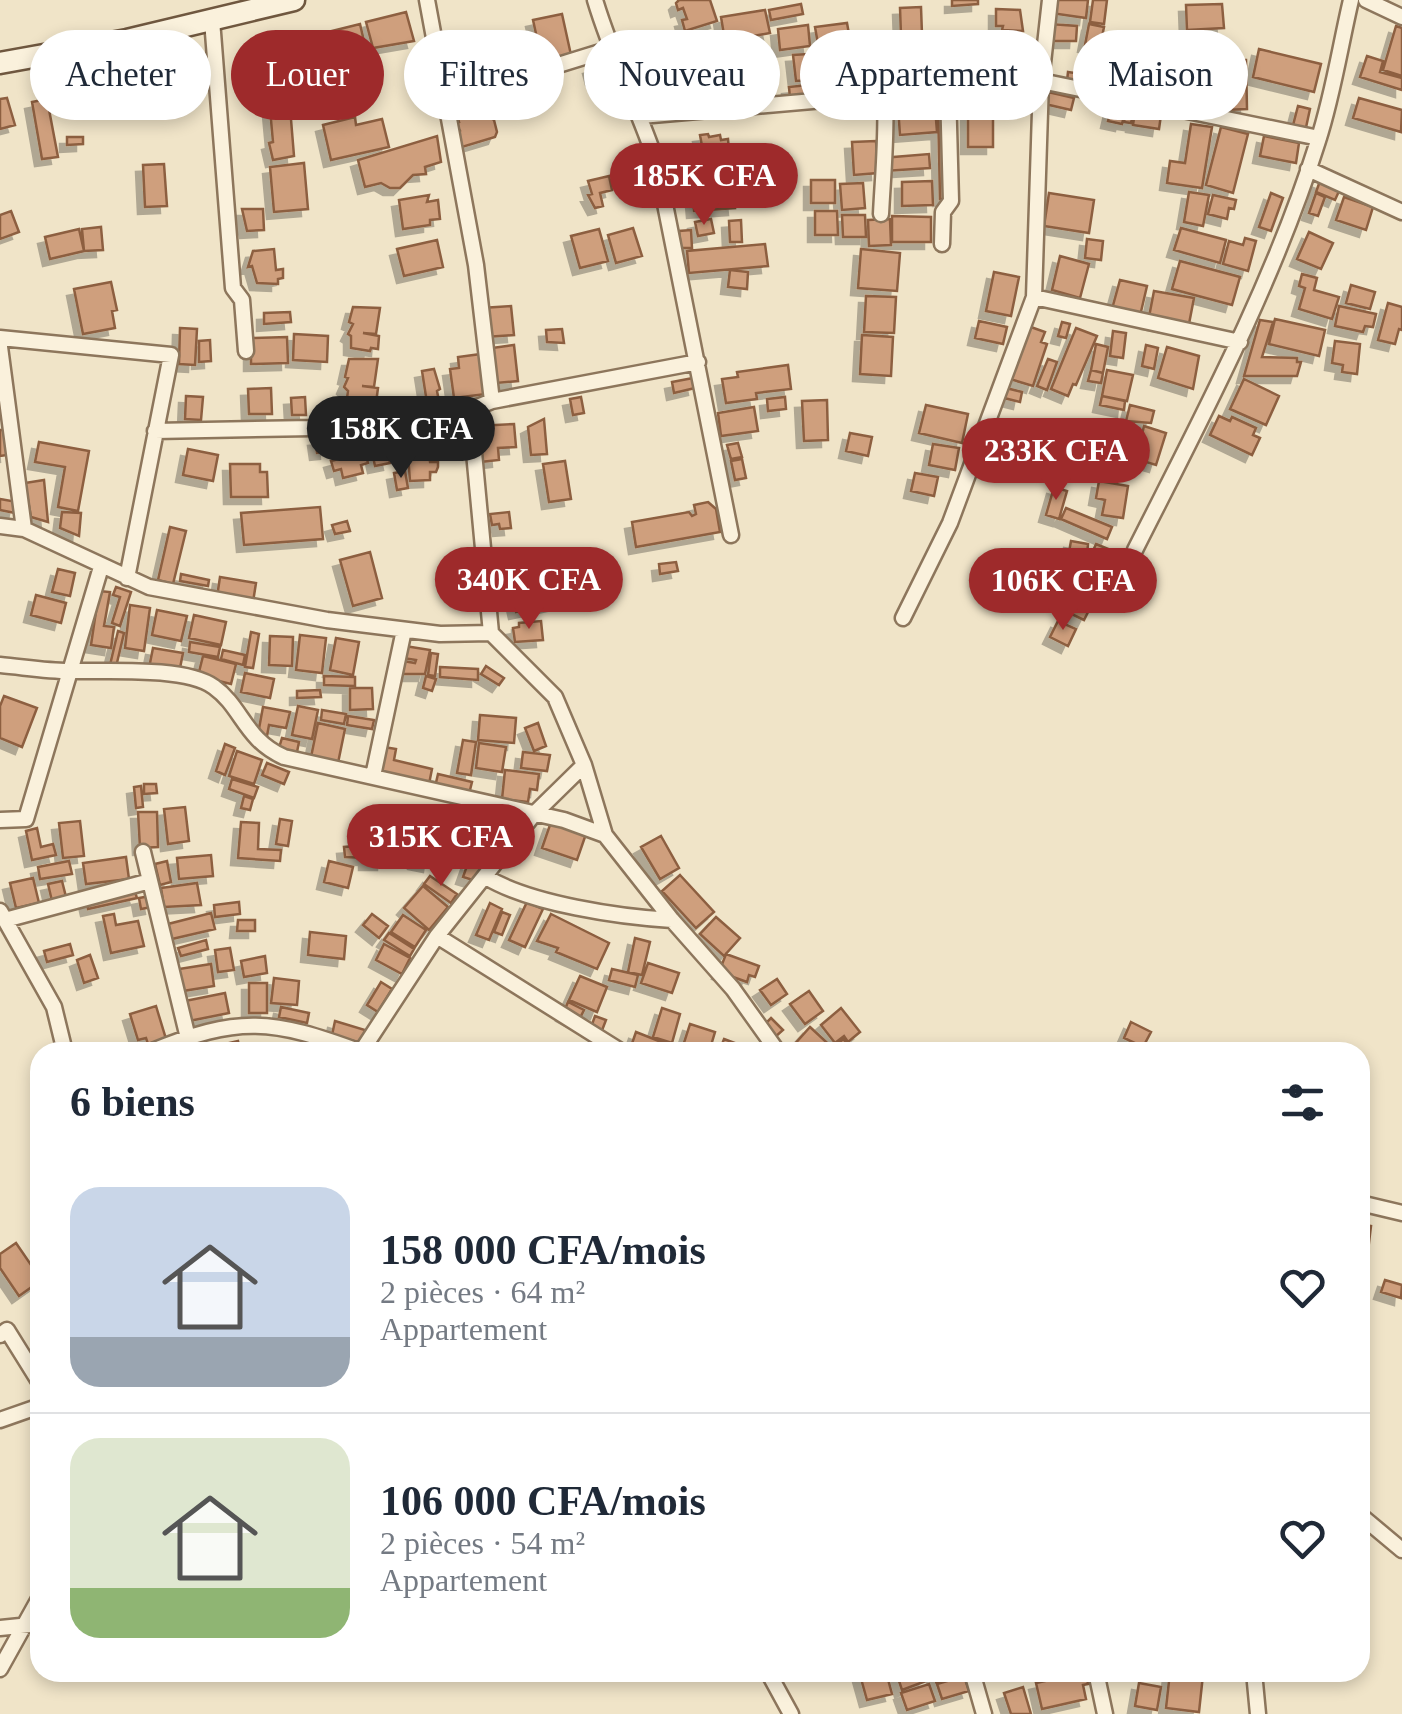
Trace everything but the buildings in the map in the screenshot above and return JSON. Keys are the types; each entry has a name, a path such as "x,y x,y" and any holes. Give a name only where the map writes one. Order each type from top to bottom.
{"street":[{"path":"427,0 433,30"},
{"path":"595,0 604,30"},
{"path":"1047,30 1050,0"},
{"path":"1135,550 1240,342 1308,169 1319,138 1351,0"},
{"path":"1366,0 1402,17"},
{"path":"0,63 126,40 282,2"},
{"path":"212,20 233,288 242,300 246,351"},
{"path":"1053,83 1319,138"},
{"path":"450,120 476,266 492,401"},
{"path":"642,120 658,164 731,535"},
{"path":"882,214 886,120"},
{"path":"942,244 942,212 951,201 949,120"},
{"path":"903,618 950,523 1034,297 1040,120"},
{"path":"1308,169 1402,212"},
{"path":"1034,297 1240,342"},
{"path":"0,338 171,355 128,578"},
{"path":"0,347 24,529"},
{"path":"155,431 314,428 470,410 492,401 698,362"},
{"path":"470,410 490,633 554,698 584,765 605,835 733,989 771,1042"},
{"path":"0,526 24,529 149,588 404,630 490,633"},
{"path":"0,820 26,819 101,567"},
{"path":"373,776 404,630"},
{"path":"0,664 69,672 130,669 193,679 214,687 265,749 284,757 564,820 605,835"},
{"path":"368,1042 437,936 535,813 584,765"},
{"path":"143,852 188,1038"},
{"path":"486,877 549,900 672,920"},
{"path":"63,1042 54,1007 2,916 150,881"},
{"path":"437,936 606,1042"},
{"path":"177,1042 220,1027 269,1024 334,1042"},
{"path":"1370,1205 1402,1213"},
{"path":"0,1335 8,1330 30,1366"},
{"path":"0,1420 30,1410"},
{"path":"1370,1523 1402,1550"},
{"path":"0,1628 30,1625"},
{"path":"0,1669 30,1629"},
{"path":"773,1682 791,1714"},
{"path":"975,1682 984,1714"},
{"path":"1098,1682 1106,1714"},
{"path":"1255,1682 1258,1714"}]}
